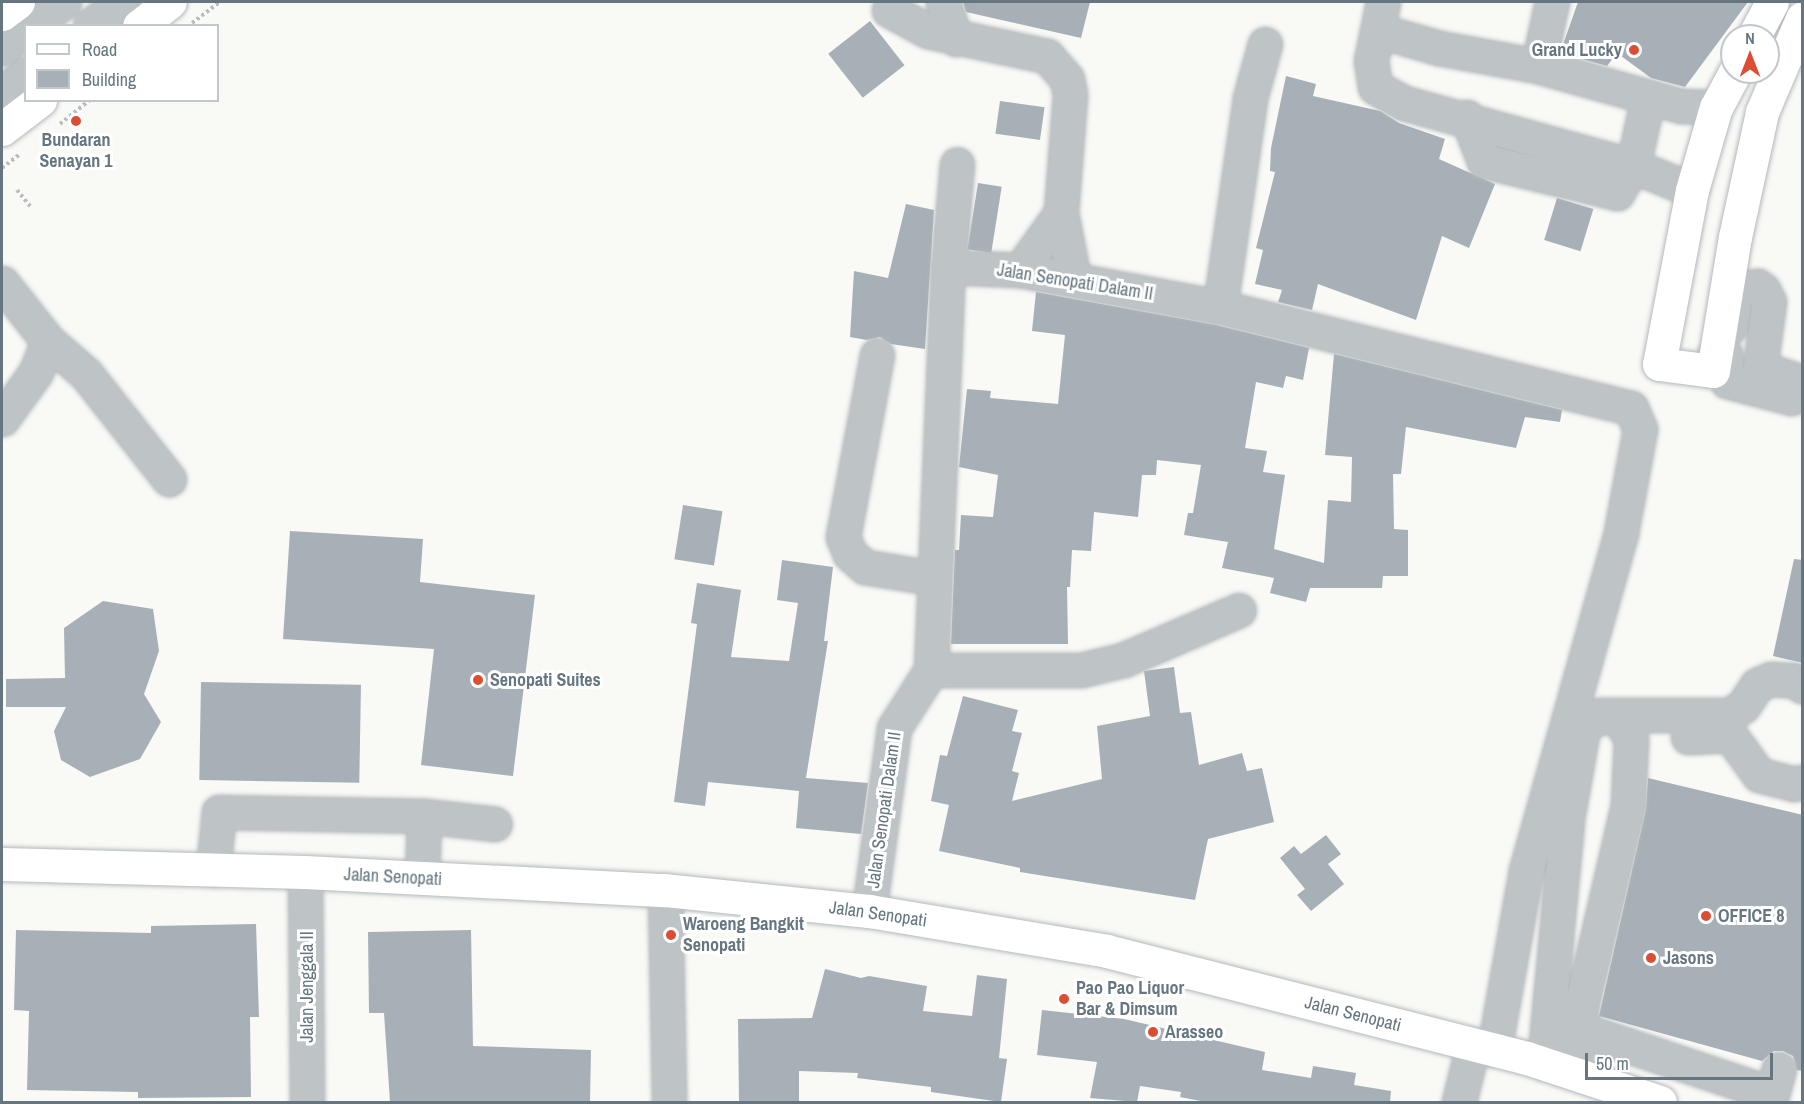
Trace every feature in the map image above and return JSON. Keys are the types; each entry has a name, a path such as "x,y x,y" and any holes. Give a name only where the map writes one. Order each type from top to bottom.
{"main road":[{"path":"142,24 171,2"},
{"path":"1760,24 1772,2"},
{"path":"1728,84 1716,107 1692,190 1659,364 1715,354 1741,208 1762,112 1799,30"},
{"path":"2,129 37,102"},
{"path":"1692,190 1741,208"},
{"name":"Jalan Senopati","path":"2,864 305,872 665,890 869,911 1107,951 1484,1047 1559,1068 1660,1102"}],"street":[{"path":"2,48 17,13 64,2"},
{"path":"93,24 121,2"},
{"path":"943,2 956,39"},
{"path":"1538,66 1550,2"},
{"path":"889,10 928,31 956,39 1047,56 1067,79 1070,95 1061,213 1074,280"},
{"path":"1692,190 1633,166 1467,117 1404,103 1375,87 1371,61 1381,16 1439,48 1538,66 1681,106 1716,107"},
{"path":"1220,307 1250,98 1265,44"},
{"path":"2,93 24,76"},
{"path":"1633,166 1648,97"},
{"path":"957,164 948,267 931,670 1081,670 1123,660 1239,610"},
{"path":"1020,270 1061,213"},
{"name":"Jalan Senopati Dalam II","path":"948,267 1020,270 1220,307 1631,408 1640,429 1621,533 1526,871 1484,1047"},
{"path":"2,282 48,341 86,374 169,479"},
{"path":"1715,354 1729,336 1735,291 1756,286 1769,302 1760,368 1803,382"},
{"path":"2,419 36,372 48,341"},
{"path":"1715,354 1725,354 1727,381 1803,401"},
{"path":"877,355 843,537 850,554 865,567 934,578"},
{"name":"Jalan Senopati Dalam II","path":"869,911 894,728 931,670"},
{"path":"1559,1068 1567,819 1583,728 1600,715 1730,715 1743,706 1756,685 1771,679 1793,680 1803,686"},
{"path":"1559,1068 1579,1029 1628,805 1631,739 1624,724 1600,715"},
{"path":"1631,739 1730,735 1759,775 1794,784 1803,782"},
{"path":"213,870 219,812 424,816 495,824"},
{"path":"422,878 424,816"},
{"name":"Jalan Jenggala II","path":"305,872 307,1102"},
{"path":"665,890 669,1102"},
{"path":"1579,1029 1765,1085"},
{"path":"1459,1102 1484,1047"}],"path":[{"path":"192,24 220,2"},
{"path":"17,190 30,206"}],"building":[{"path":"963,2 1090,2 1081,38 966,12"},
{"name":"Grand Lucky","path":"1578,2 1748,2 1732,24 1720,24 1720,40 1685,87 1651,78 1617,53 1607,66 1560,53"},
{"path":"870,21 904,65 863,98 828,54"},
{"path":"1286,76 1316,84 1313,96 1380,111 1399,123 1445,139 1439,159 1495,184 1469,248 1442,236 1416,320 1318,284 1312,310 1278,302 1282,290 1255,284 1263,250 1256,248 1275,172 1270,171 1271,148"},
{"path":"1000,101 1045,107 1040,140 995,134"},
{"path":"978,183 1002,187 991,253 968,249"},
{"path":"1557,198 1593,209 1580,251 1544,240"},
{"path":"906,204 934,210 925,349 891,344 880,337 867,340 850,337 854,271 888,278"},
{"path":"1036,292 1216,325 1309,348 1303,380 1286,376 1283,388 1256,382 1245,448 1267,451 1263,472 1285,475 1274,549 1324,563 1328,500 1351,502 1352,457 1325,455 1334,354 1562,410 1560,422 1525,417 1516,448 1406,427 1401,474 1393,474 1394,529 1408,530 1408,576 1383,576 1382,588 1310,588 1306,602 1270,593 1274,578 1222,568 1228,542 1184,535 1188,513 1193,513 1201,465 1157,460 1156,475 1142,475 1138,517 1094,512 1091,551 1072,550 1070,587 1067,587 1068,644 951,644 955,550 959,550 961,515 993,517 998,475 959,467 967,389 991,391 990,398 1058,404 1065,335 1032,331"},
{"path":"683,505 723,511 714,566 674,559"},
{"path":"290,531 423,539 420,582 535,595 513,776 421,765 434,649 283,639"},
{"path":"1794,559 1803,560 1803,663 1773,656"},
{"path":"782,560 833,567 824,641 828,641 806,778 868,783 861,834 796,828 799,791 708,782 705,806 674,802 697,624 691,623 697,583 741,590 731,657 789,661 798,603 777,600"},
{"path":"103,601 153,609 159,651 144,694 161,722 140,759 90,777 61,760 54,731 66,707 6,707 6,679 65,678 64,628"},
{"path":"1174,667 1180,713 1191,712 1199,765 1242,753 1247,771 1262,768 1274,822 1208,839 1195,900 1020,872 1020,868 939,851 949,805 931,801 940,755 947,756 963,696 1018,710 1012,731 1022,733 1012,771 1019,773 1012,801 1102,779 1097,726 1150,716 1144,671"},
{"path":"201,682 361,685 359,783 199,780"},
{"name":"OFFICE 8","path":"1648,778 1803,815 1803,1071 1797,1070 1793,1056 1783,1051 1774,1051 1762,1061 1599,1016 1646,809"},
{"path":"1326,835 1341,854 1328,864 1344,884 1311,911 1297,895 1305,889 1280,858 1294,846 1301,854"},
{"path":"256,924 259,1017 250,1017 251,1097 138,1098 138,1092 27,1090 29,1011 14,1010 16,930 151,933 151,926"},
{"path":"471,930 473,1046 591,1050 590,1102 390,1102 384,1013 369,1013 368,932"},
{"path":"825,969 861,978 869,976 927,986 923,1011 972,1016 977,975 1007,979 999,1058 1007,1059 1001,1102 931,1092 931,1087 857,1078 858,1073 799,1071 799,1102 739,1102 738,1019 812,1018"},
{"path":"1042,1010 1124,1019 1265,1052 1262,1070 1311,1078 1313,1066 1356,1073 1354,1085 1391,1091 1390,1102 1206,1102 1180,1097 1181,1092 1140,1086 1137,1102 1090,1098 1097,1062 1037,1055"}],"place":[{"name":"Grand Lucky","path":"1634,50"},
{"name":"Bundaran Senayan 1","path":"76,121"},
{"name":"Senopati Suites","path":"478,680"},
{"name":"OFFICE 8","path":"1706,916"},
{"name":"Waroeng Bangkit Senopati","path":"671,935"},
{"name":"Jasons","path":"1651,958"},
{"name":"Pao Pao Liquor Bar & Dimsum","path":"1064,999"},
{"name":"Arasseo","path":"1153,1032"}]}
